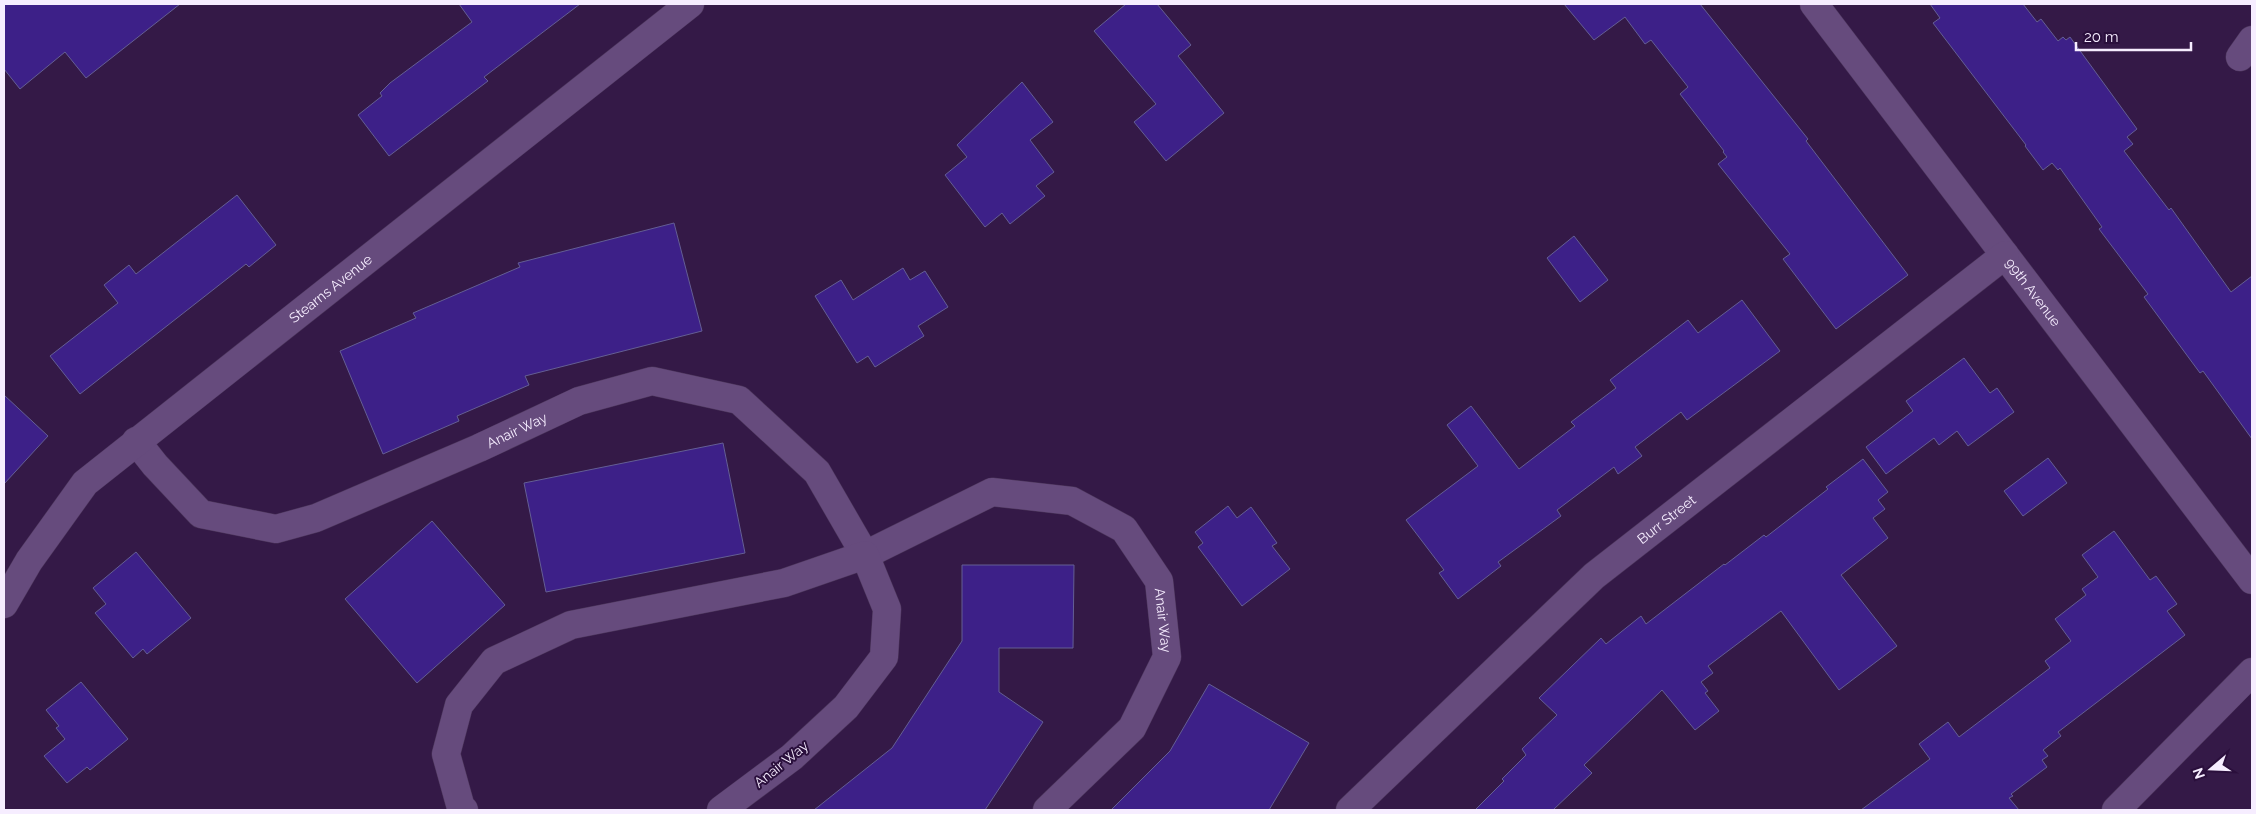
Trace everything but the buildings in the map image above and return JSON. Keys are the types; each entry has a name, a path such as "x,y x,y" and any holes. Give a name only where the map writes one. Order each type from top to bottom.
{"street":[{"name":"Stearns Avenue","path":"4,604 29,560 85,483 690,4"},
{"name":"99th Avenue","path":"1814,4 2252,580"},
{"name":"Burr Street","path":"1350,810 1594,576 2005,255"},
{"name":"Anair Way","path":"136,441 201,514 276,529 316,518 479,448 579,401 652,381 739,400 818,472 865,555 887,609 884,657 846,707 792,757 721,810"},
{"name":"Anair Way","path":"464,810 461,808 446,754 459,705 494,661 571,625 784,583 865,555 992,492 1072,501 1124,529 1159,581 1167,656 1132,728 1047,810"},
{"path":"2116,810 2252,672"}]}
